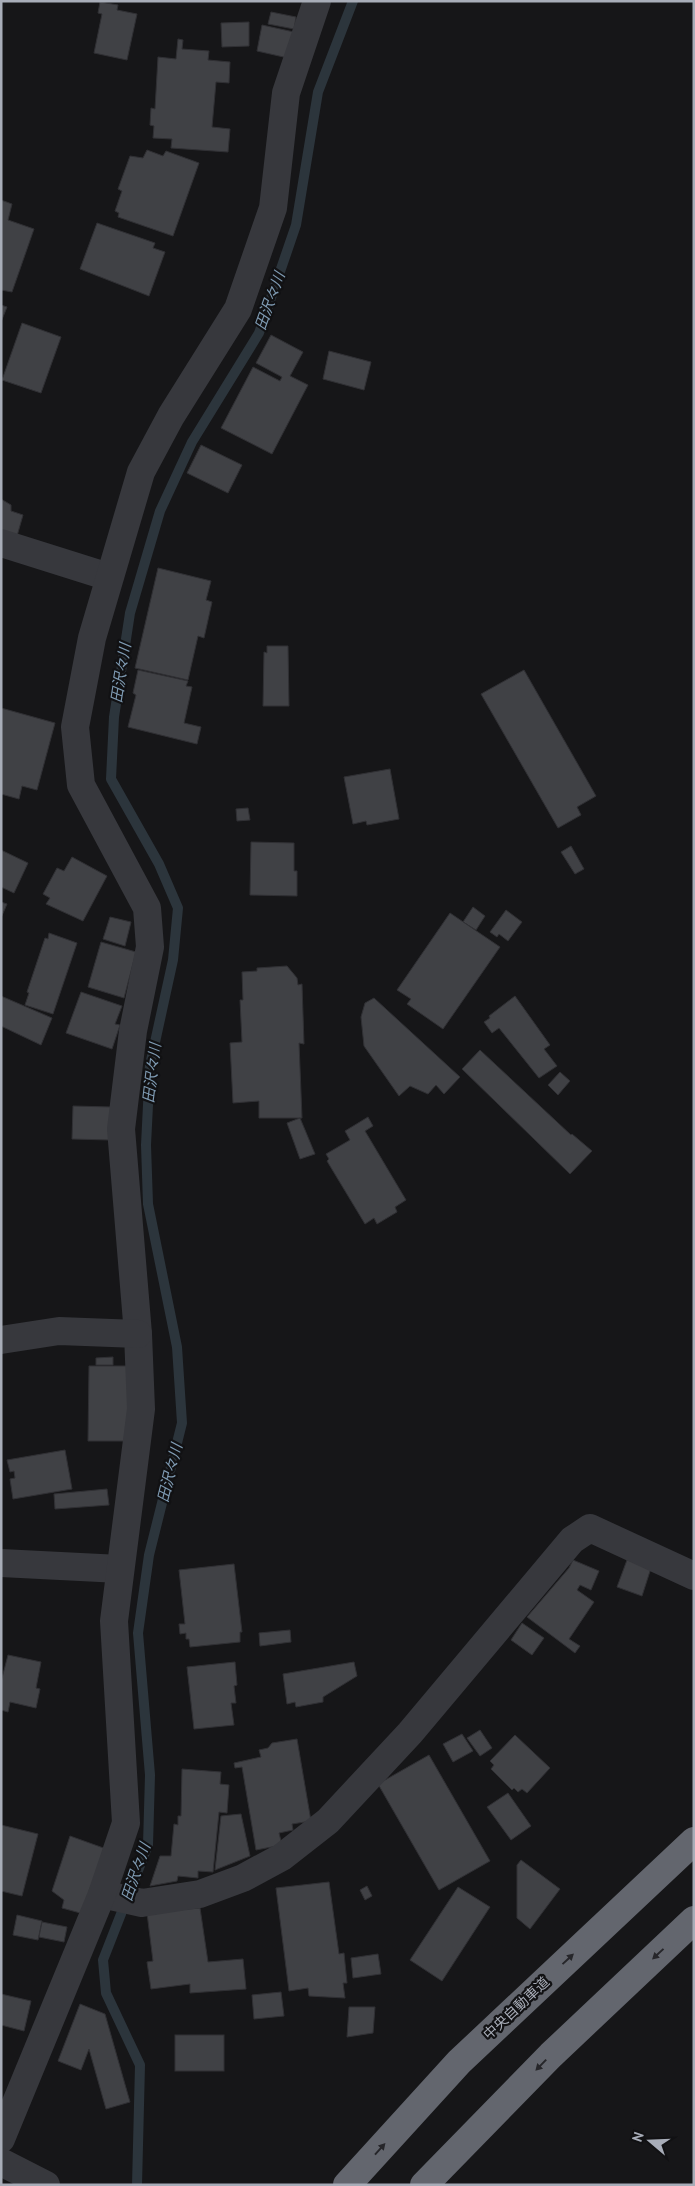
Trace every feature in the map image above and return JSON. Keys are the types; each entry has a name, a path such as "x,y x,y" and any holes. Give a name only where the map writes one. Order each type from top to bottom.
{"highway":[{"name":"中央自動車道","path":"347,2185 459,2062 694,1841"},
{"path":"424,2185 551,2055 694,1920"}],"street":[{"path":"1,2139 109,1896 126,1823 114,1621 141,1408 138,1334 121,1129 133,1032 150,947 147,908 81,785 75,727 92,638 108,577 141,472 171,416 238,309 273,208 286,92 317,1"},
{"path":"1,543 108,577"},
{"path":"1,1340 59,1331 138,1334"},
{"path":"109,1896 142,1903 200,1894 243,1878 282,1857 328,1821 449,1688 572,1540 590,1528 694,1576"},
{"path":"1,1563 120,1569"},
{"path":"1,2162 46,2185"}],"building":[{"path":"100,2 118,5 117,10 137,14 127,60 94,53 102,14 98,13"},
{"path":"271,12 296,17 294,29 268,24"},
{"path":"249,22 249,46 222,47 221,23"},
{"path":"262,25 294,32 288,58 257,51"},
{"path":"178,39 183,40 182,49 209,51 208,60 230,62 229,83 216,82 212,127 230,129 228,152 171,148 172,139 153,138 154,126 150,125 151,108 155,109 158,57 176,59"},
{"path":"147,150 163,156 166,151 199,163 173,236 118,217 119,213 115,211 122,191 118,189 130,156 143,158"},
{"path":"1,200 12,204 8,220 34,229 12,292 1,290"},
{"path":"97,223 155,243 153,248 165,252 149,296 80,269"},
{"path":"1,305 7,307 1,322"},
{"path":"22,323 61,337 41,393 2,380"},
{"path":"271,335 303,352 290,376 308,385 272,454 221,428 253,367 280,381 282,377 256,363"},
{"path":"329,351 371,362 364,390 323,379"},
{"path":"201,445 242,465 228,493 187,473"},
{"path":"1,499 11,505 11,511 23,515 17,536 1,534"},
{"path":"158,568 211,581 206,600 212,602 204,638 198,636 188,680 135,668"},
{"path":"267,646 288,646 289,706 263,706 264,652 267,653"},
{"path":"138,670 188,681 186,686 192,687 184,723 201,727 197,744 128,727 136,695 133,693"},
{"path":"524,670 596,796 577,807 581,815 558,828 481,694"},
{"path":"1,708 55,723 37,790 22,786 19,799 1,794"},
{"path":"390,769 399,819 367,825 366,821 353,824 344,777"},
{"path":"248,808 250,820 237,821 236,809"},
{"path":"251,842 294,843 294,871 297,871 297,896 250,895"},
{"path":"571,846 584,869 575,874 561,852"},
{"path":"1,850 28,863 14,893 1,887"},
{"path":"72,857 107,876 83,921 46,904 50,898 43,894 57,868 64,871"},
{"path":"1,902 7,904 1,918"},
{"path":"473,907 485,916 476,930 463,922"},
{"path":"506,910 522,922 508,941 499,934 497,937 490,932"},
{"path":"450,913 500,947 443,1029 407,1004 411,999 397,990"},
{"path":"110,917 131,922 125,946 103,939"},
{"path":"49,933 77,943 53,1014 25,1005 29,993 27,992 45,938 48,939"},
{"path":"101,942 136,952 124,998 88,987"},
{"path":"287,966 297,978 298,985 302,984 304,1044 299,1043 302,1118 259,1118 259,1101 233,1103 230,1043 242,1042 240,1000 243,1000 242,972 257,971 257,968"},
{"path":"81,992 122,1006 115,1024 120,1025 112,1049 66,1033"},
{"path":"1,996 52,1018 41,1045 1,1026"},
{"path":"515,996 550,1045 544,1049 557,1066 539,1078 499,1028 492,1033 484,1022"},
{"path":"374,998 460,1077 444,1094 436,1085 428,1094 410,1086 399,1096 364,1046 361,1017 365,1003"},
{"path":"480,1050 571,1135 592,1151 570,1174 462,1069"},
{"path":"560,1072 570,1081 558,1095 548,1085"},
{"path":"73,1106 111,1107 110,1140 72,1139"},
{"path":"368,1117 373,1126 365,1131 406,1200 395,1207 397,1212 377,1224 374,1218 365,1224 327,1161 329,1159 326,1154 350,1140 345,1131"},
{"path":"300,1118 315,1154 300,1159 287,1123"},
{"path":"113,1357 113,1365 96,1365 96,1358"},
{"path":"89,1366 132,1366 129,1441 88,1441"},
{"path":"65,1450 72,1489 13,1499 10,1479 15,1478 14,1471 10,1472 7,1460"},
{"path":"107,1489 109,1505 55,1509 54,1494"},
{"path":"573,1560 599,1571 591,1590 580,1585 577,1590 594,1602 569,1639 580,1646 575,1653 527,1617 569,1568"},
{"path":"627,1560 651,1568 642,1596 617,1587"},
{"path":"234,1564 242,1632 240,1632 240,1642 190,1647 189,1639 186,1639 186,1633 180,1634 179,1624 185,1624 179,1570"},
{"path":"522,1623 544,1638 532,1655 511,1640"},
{"path":"290,1630 291,1642 260,1646 259,1633"},
{"path":"8,1655 41,1662 36,1688 40,1689 36,1708 10,1702 8,1712 1,1710 1,1682"},
{"path":"235,1662 237,1685 234,1686 236,1703 231,1703 234,1725 194,1729 187,1667"},
{"path":"354,1662 357,1676 323,1697 323,1702 296,1707 295,1702 287,1704 283,1674"},
{"path":"480,1730 492,1748 480,1756 467,1738"},
{"path":"462,1734 473,1751 453,1762 443,1744"},
{"path":"515,1735 550,1768 527,1793 522,1789 518,1792 514,1788 512,1790 491,1769 494,1765 490,1761"},
{"path":"297,1739 311,1821 292,1824 293,1830 279,1833 282,1845 256,1850 242,1767 235,1768 234,1763 261,1757 259,1750 268,1748 272,1743"},
{"path":"429,1755 490,1861 439,1890 378,1784"},
{"path":"182,1769 221,1772 220,1784 229,1785 227,1813 219,1812 213,1872 198,1871 198,1878 178,1876 177,1881 150,1886 160,1856 171,1856 174,1824 178,1825 178,1816 181,1816"},
{"path":"508,1793 531,1826 511,1840 487,1807"},
{"path":"241,1814 250,1856 215,1870 221,1816"},
{"path":"1,1825 38,1834 22,1896 1,1891"},
{"path":"70,1836 109,1850 84,1914 62,1908 64,1900 52,1891"},
{"path":"521,1860 560,1889 530,1929 517,1918 517,1865"},
{"path":"329,1882 339,1954 344,1953 347,1983 343,1983 345,1998 309,1996 308,1988 289,1991 276,1888"},
{"path":"367,1886 372,1896 365,1900 360,1890"},
{"path":"458,1887 490,1907 442,1981 410,1960"},
{"path":"200,1908 208,1962 243,1959 246,1989 190,1993 190,1984 151,1989 147,1962 153,1961 147,1913"},
{"path":"17,1915 42,1921 38,1940 13,1935"},
{"path":"42,1922 67,1927 64,1942 39,1937"},
{"path":"378,1954 381,1974 353,1978 351,1958"},
{"path":"281,1992 284,2016 254,2019 252,1995"},
{"path":"1,1994 31,2001 24,2031 1,2025"},
{"path":"80,2004 105,2014 130,2102 106,2109 89,2049 81,2070 58,2061"},
{"path":"349,2007 375,2007 373,2033 347,2037"},
{"path":"175,2035 224,2035 224,2071 175,2071"}],"waterway":[{"name":"田沢々川","path":"137,2185 140,2065 106,1993 103,1960 148,1845 150,1775 138,1633 149,1555 182,1423 177,1347 148,1204 146,1145 150,1065 173,960 178,908 159,864 111,779 114,717 130,613 160,511 192,442 259,333 296,225 318,92 353,1"}]}
